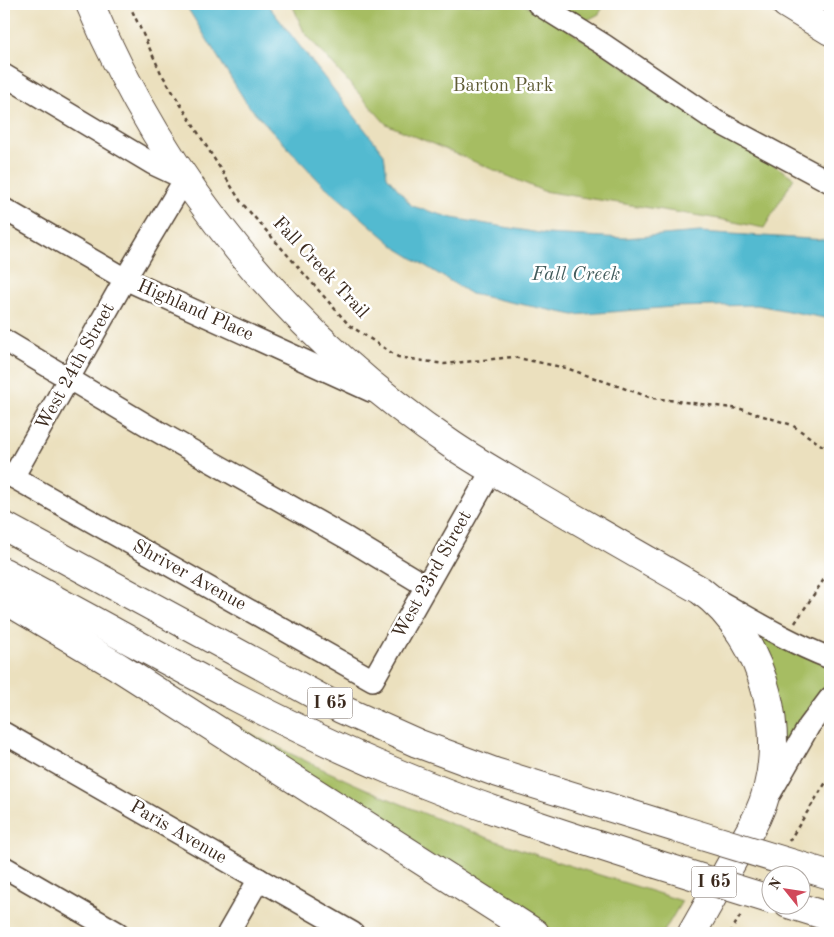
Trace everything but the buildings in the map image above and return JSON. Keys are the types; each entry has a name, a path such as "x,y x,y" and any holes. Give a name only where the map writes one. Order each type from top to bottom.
{"main road":[{"path":"90,4 131,90 184,179 229,238 296,316 332,350 392,400 446,441 492,470 700,590 716,603 739,630 752,653 764,685 771,719 773,755 767,787 758,816 692,933"},
{"path":"786,4 830,31"},
{"name":"I 65","path":"4,526 341,708 400,735 495,772 830,875"},
{"name":"I 65","path":"4,572 260,709 358,756 433,788 504,815 762,897"},
{"path":"4,599 125,671 535,933"},
{"path":"812,911 830,916"}],"street":[{"path":"538,4 604,45 716,121 830,182"},
{"path":"4,75 153,164 184,179"},
{"name":"West 24th Street","path":"8,474 69,379 184,179"},
{"name":"Highland Place","path":"4,209 125,279 392,400"},
{"path":"4,340 158,432 346,537 426,586"},
{"name":"West 23rd Street","path":"373,680 492,470"},
{"name":"Shriver Avenue","path":"8,474 373,680"},
{"path":"700,590 772,632 830,658"},
{"path":"758,816 809,726 830,698"},
{"name":"Paris Avenue","path":"4,735 353,933"},
{"path":"4,867 118,933"},
{"path":"228,933 259,879"}],"path":[{"name":"Fall Creek Trail","path":"129,4 161,73 241,202 349,325 398,357 444,364 512,357 566,368 652,398 741,409 792,425 830,451"},
{"path":"795,624 830,570"}],"green space":[{"name":"Barton Park","path":"292,4 523,4 538,13 557,4 605,4 599,14 568,30 794,178 764,228 543,191 386,124 304,32"},
{"path":"748,626 830,667 830,688 779,761"},
{"path":"223,719 288,753 422,813 562,863 682,901 663,933 547,933"}],"water":[{"name":"Fall Creek","path":"185,4 267,4 384,154 387,176 412,206 452,218 545,234 625,238 700,232 826,240 830,242 830,319 757,305 672,307 574,315 471,294 398,249 320,182 247,104"}]}
